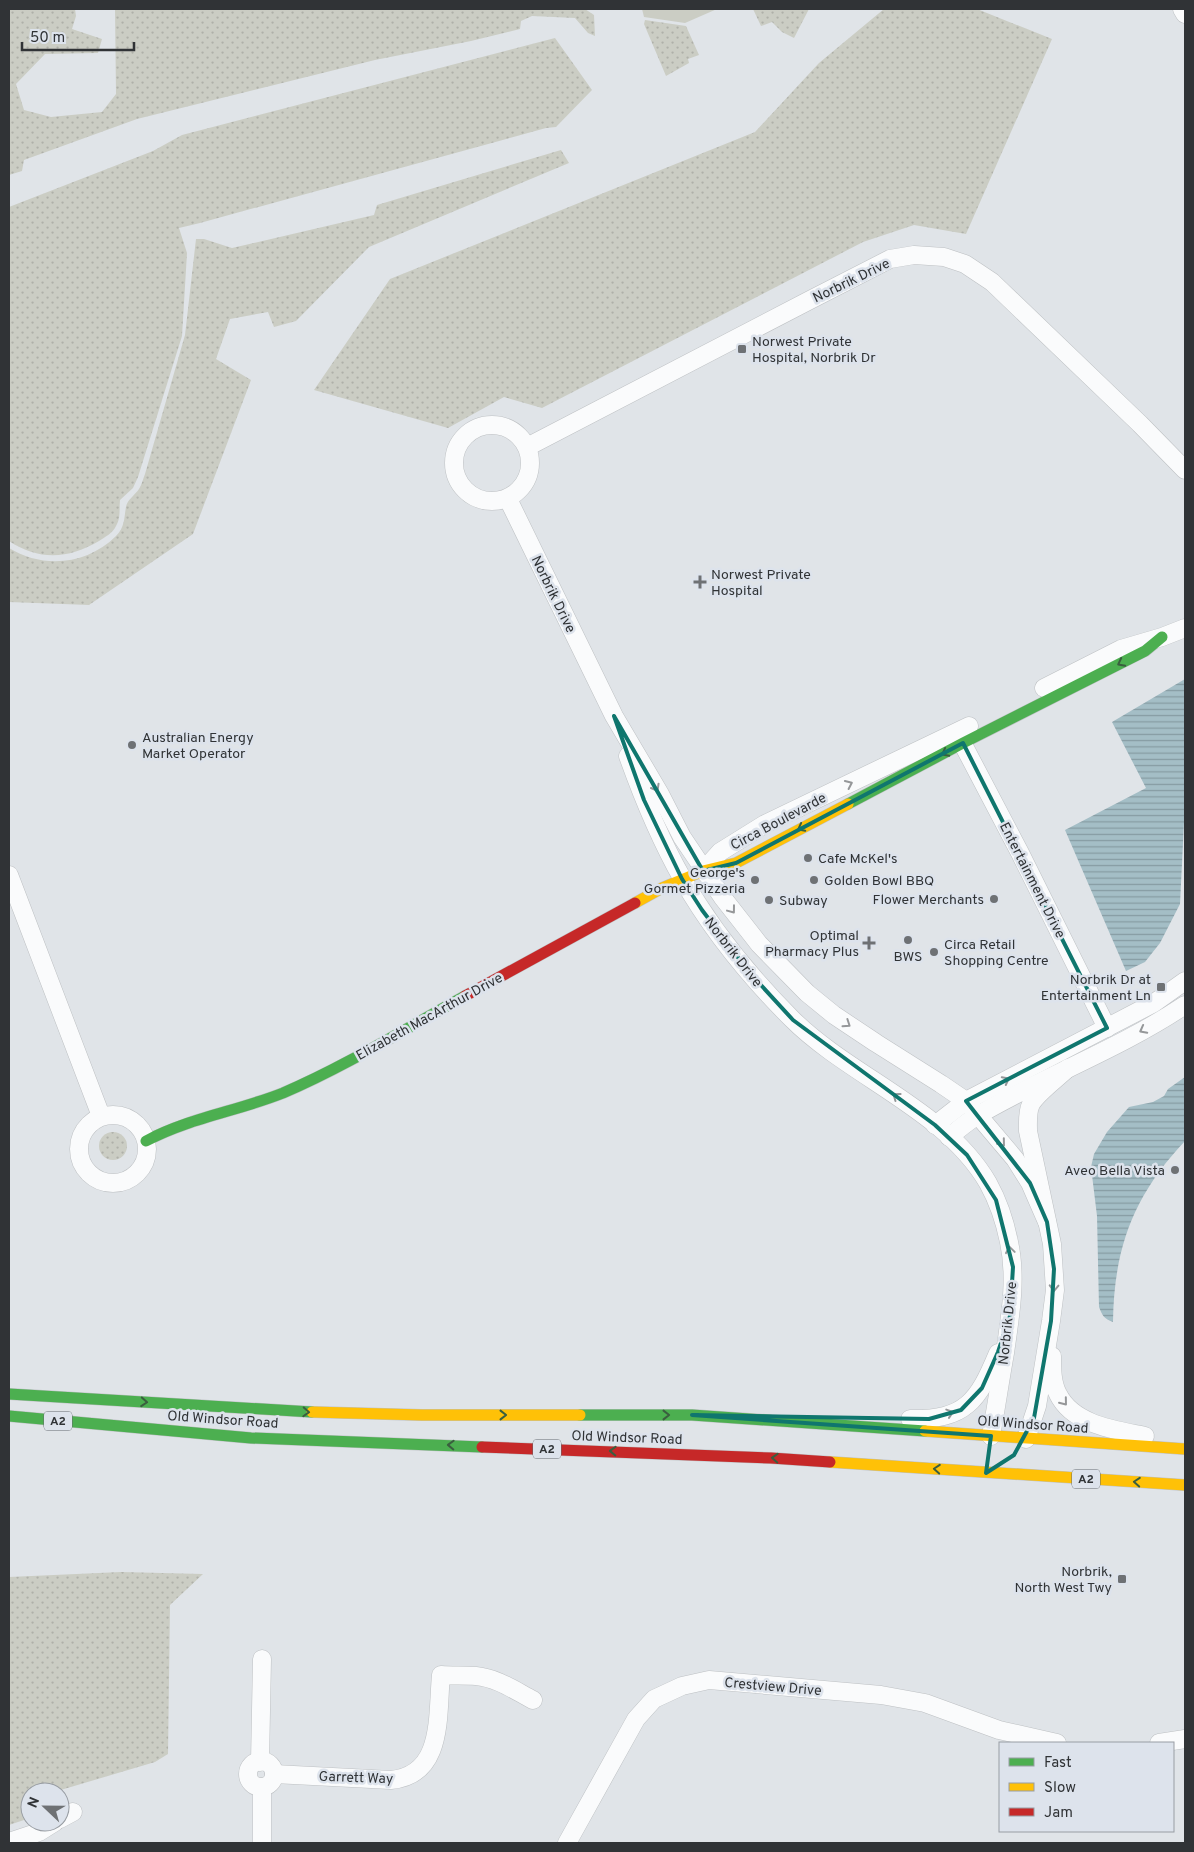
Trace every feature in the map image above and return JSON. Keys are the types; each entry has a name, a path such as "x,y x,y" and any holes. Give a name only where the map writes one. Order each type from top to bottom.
{"main road":[{"name":"Elizabeth MacArthur Drive","path":"146,1141 165,1130 255,1103 287,1091 323,1074 682,879 703,870"},
{"path":"9,1385 95,1398"},
{"name":"Old Windsor Road","path":"9,1394 305,1412 422,1415 692,1415 1023,1443 1185,1449"},
{"name":"Old Windsor Road","path":"9,1416 251,1438 686,1454 846,1463 987,1468 1185,1485"},
{"path":"9,1427 108,1426"},
{"path":"987,1468 1003,1463"}],"street":[{"path":"1182,9 1185,14"},
{"name":"Norbrik Drive","path":"529,446 890,260 914,255 934,255 965,264 992,282 1140,424 1185,470"},
{"path":"494,424 506,427 518,434 529,446 531,463 528,476 521,488 508,499 486,501 473,496 461,485 455,473 454,459 460,441 469,432 481,425 494,424"},
{"name":"Norbrik Drive","path":"508,499 614,716 660,794 682,837 703,870 759,944 807,993 834,1015 942,1084 966,1102 1015,1159 1030,1183 1047,1222"},
{"name":"Circa Boulevarde","path":"703,870 720,852 765,824 960,738 1121,649 1185,628"},
{"name":"Norbrik Drive","path":"614,716 644,800 682,879 702,910 749,972 793,1020 822,1045 950,1137 967,1155 989,1184 1010,1243 1013,1267 1013,1292 1010,1316 991,1440"},
{"name":"Entertainment Drive","path":"960,738 1108,1028"},
{"path":"9,875 101,1116"},
{"path":"935,1125 966,1102 1154,1003 1185,981"},
{"name":"Norbrik Drive","path":"950,1137 978,1115 1167,1017 1185,1005"},
{"name":"Norbrik Drive","path":"1023,1443 1037,1406 1052,1321 1055,1290 1054,1268 1047,1222 1028,1131 1028,1116 1030,1105 1036,1097 1068,1068"},
{"path":"112,1114 124,1116 137,1124 144,1133 146,1141 147,1153 141,1168 133,1176 113,1183 102,1181 92,1175 84,1167 79,1150 86,1130 91,1123 101,1116 112,1114"},
{"path":"692,1415 928,1419 946,1415 961,1410 970,1404 982,1388 998,1352 1010,1316"},
{"path":"1052,1321 1052,1370 1054,1384 1058,1395 1068,1408 1086,1420 1097,1424 1185,1443"},
{"path":"260,1762 262,1659"},
{"name":"Garrett Way","path":"274,1774 391,1780 403,1779 416,1772 426,1762 433,1748 441,1675 489,1678 533,1700"},
{"name":"Crestview Drive","path":"567,1843 636,1720 654,1699 682,1686 709,1680 881,1695 925,1703 999,1730 1053,1742"},
{"path":"1166,1742 1185,1739"},
{"path":"260,1762 269,1764 274,1774 271,1783 262,1787 254,1785 248,1778 251,1766 260,1762"},
{"path":"262,1787 262,1843"},
{"path":"9,1842 39,1832"}],"highlighted area":[{"path":"614,716 703,871 736,863 963,743 1107,1028 966,1101 1030,1183 1047,1222 1054,1269 1051,1321 1034,1418 1014,1455 986,1473 991,1436 692,1415 929,1419 961,1410 982,1388 998,1352 1010,1316 1013,1267 996,1200 967,1155 935,1125 793,1020 749,972 702,910 682,879 644,800"}],"shaded area":[{"path":"9,9 75,9 76,16 72,29 102,39 98,53 45,54 16,84 24,110 51,117 102,112 116,94 115,9 585,9 594,15 595,36 588,33 575,18 532,16 521,21 520,29 375,60 137,119 24,160 22,171 9,175"},
{"path":"642,9 717,9 685,23 644,17"},
{"path":"753,9 809,9 794,38 782,32 772,22 761,26"},
{"path":"884,9 977,9 1052,39 966,234 914,225 863,242 542,408 504,397 448,428 314,390 390,279 755,132 819,63"},
{"path":"645,20 686,26 699,55 688,59 689,63 666,76 644,24"},
{"path":"555,38 592,90 556,127 546,128 179,228 187,253 182,336 138,477 133,488 120,500 118,523 111,533 99,541 88,547 65,554 43,555 9,541 9,207 153,151 182,135"},
{"path":"561,150 569,163 369,247 296,321 274,327 268,312 230,319 216,359 251,380 193,534 89,605 9,602 9,548 22,555 36,559 64,561 92,553 104,546 121,529 127,504 139,489 145,474 185,335 196,239 204,239 232,248 374,215 377,205"},
{"path":"113,1132 123,1136 127,1146 123,1156 113,1160 103,1156 99,1146 103,1136"},
{"path":"121,1572 203,1574 170,1605 168,1754 155,1762 70,1787 70,1782 20,1782 20,1821 9,1825 9,1577"}],"water":[{"path":"1185,679 1185,802 1180,904 1160,943 1145,962 1126,971 1065,830 1146,788 1112,722"},
{"path":"1185,1077 1185,1141 1152,1182 1130,1224 1118,1270 1114,1295 1113,1322 1107,1320 1099,1307 1097,1216 1091,1167 1094,1154 1107,1132 1129,1107 1153,1102 1164,1096 1168,1089"}],"traffic: fast":[{"path":"848,804 963,743 1145,651 1162,637"},
{"path":"146,1141 196,1120 283,1093 352,1059 465,996"},
{"path":"9,1394 312,1412"},
{"path":"580,1415 692,1415 925,1431"},
{"path":"9,1416 251,1438 482,1447"}],"traffic: slow":[{"path":"635,903 662,888 703,871 736,863 848,804"},
{"path":"312,1412 422,1415 580,1415"},
{"path":"925,1431 1185,1449"},
{"path":"830,1462 1185,1485"}],"traffic: jam":[{"path":"465,996 635,903"},
{"path":"482,1447 830,1462"}],"place":[{"name":"Norwest Private Hospital, Norbrik Dr","path":"742,349"},
{"name":"Norwest Private Hospital","path":"700,582"},
{"name":"Australian Energy Market Operator","path":"132,745"},
{"name":"Cafe McKel's","path":"808,858"},
{"name":"George's Gormet Pizzeria","path":"755,880"},
{"name":"Golden Bowl BBQ","path":"814,880"},
{"name":"Flower Merchants","path":"994,899"},
{"name":"Subway","path":"769,900"},
{"name":"BWS","path":"908,940"},
{"name":"Optimal Pharmacy Plus","path":"869,943"},
{"name":"Circa Retail Shopping Centre","path":"934,952"},
{"name":"Norbrik Dr at Entertainment Ln","path":"1161,987"},
{"name":"Aveo Bella Vista","path":"1175,1170"},
{"name":"Norbrik, North West Twy","path":"1122,1579"}]}
